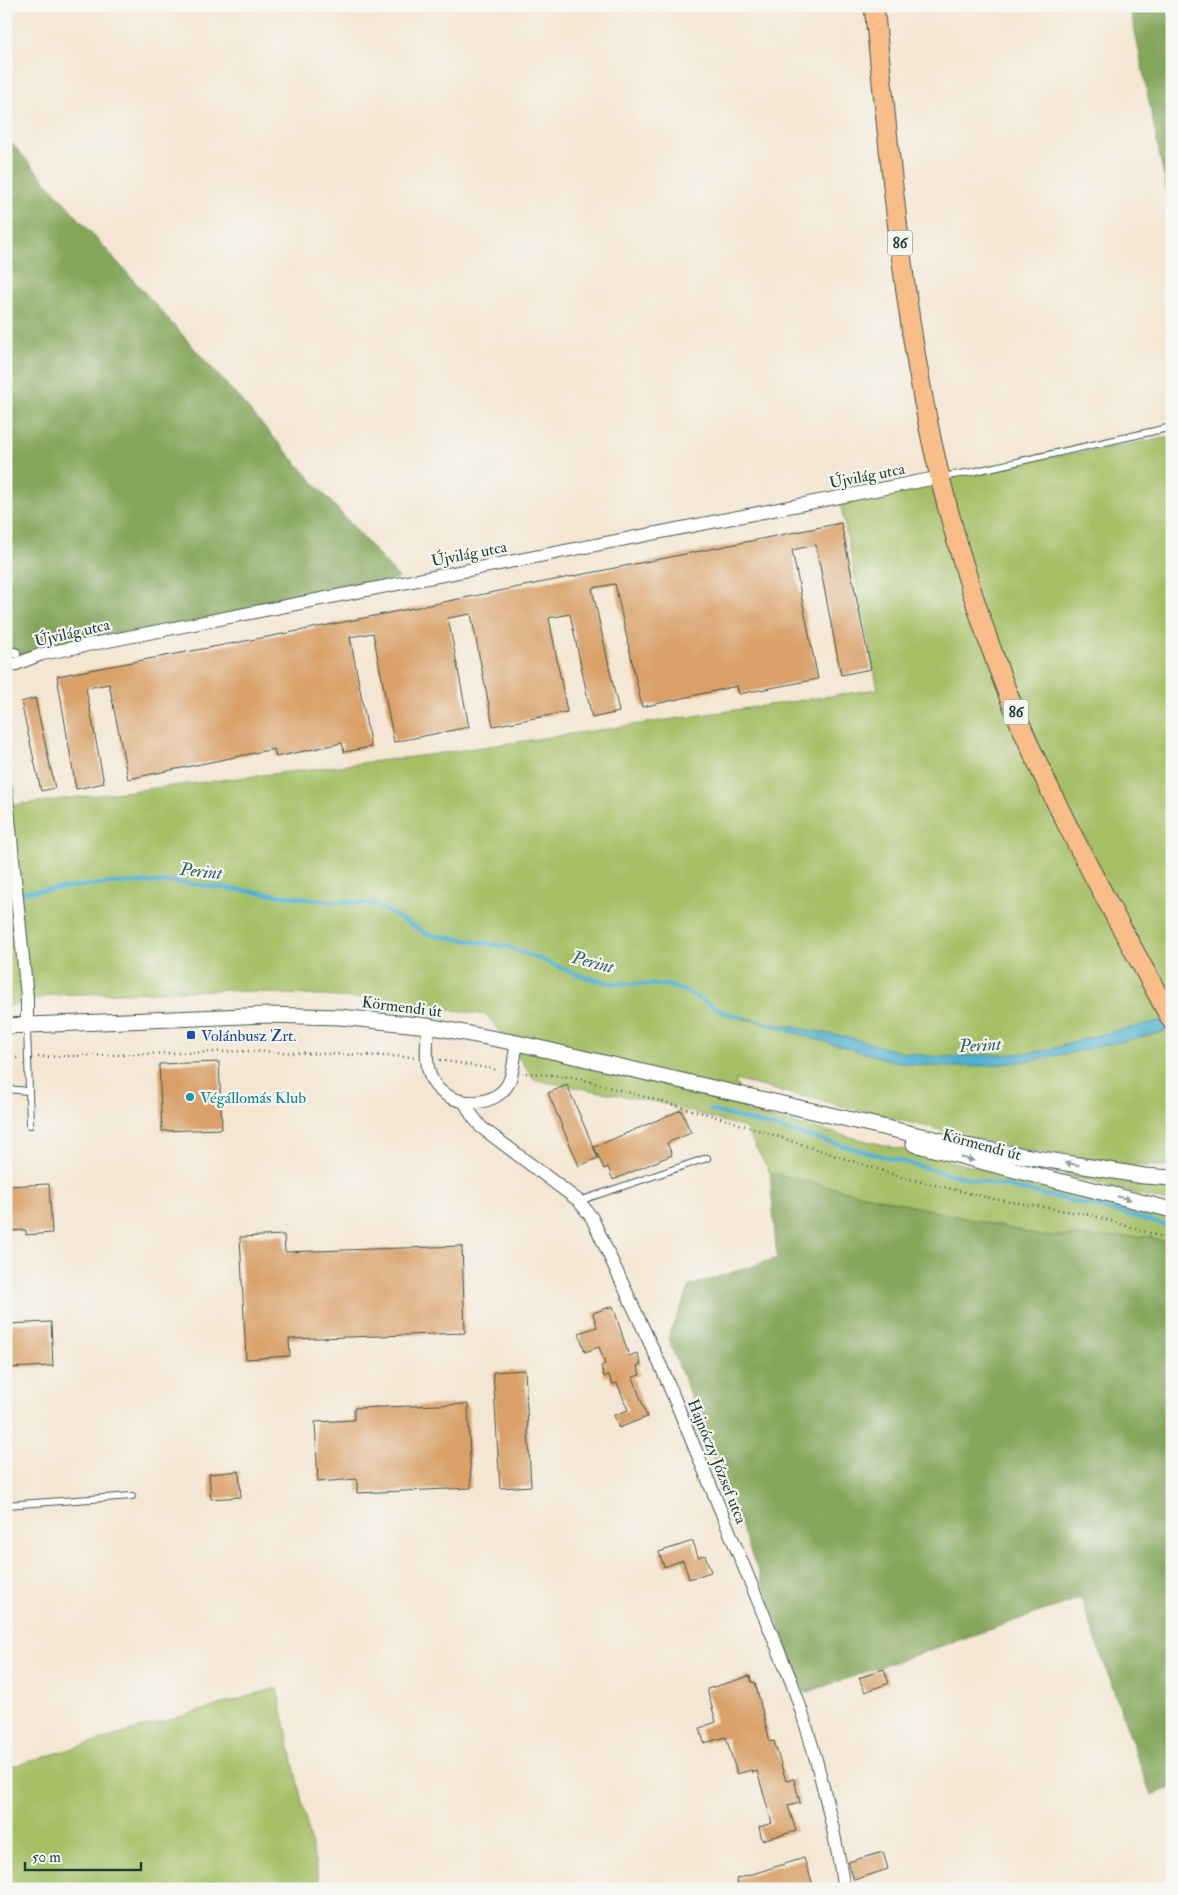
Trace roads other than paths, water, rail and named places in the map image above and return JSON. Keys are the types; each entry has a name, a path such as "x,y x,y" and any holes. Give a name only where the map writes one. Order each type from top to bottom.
{"main road":[{"name":"86","path":"874,6 910,319 924,401 941,477 977,606 1008,693 1052,794 1172,1021"}],"street":[{"name":"Újvilág utca","path":"6,668 42,654 941,477"},
{"path":"6,789 28,1025"},
{"name":"Körmendi út","path":"6,1026 267,1015 340,1017 428,1026 517,1042 786,1106 966,1146 1134,1174 1172,1178"},
{"path":"428,1026 427,1058 432,1081 441,1092 465,1103 482,1100 500,1093 508,1083 517,1042"},
{"name":"Hajnóczy József utca","path":"465,1103 470,1114 481,1127 586,1207 598,1230 663,1371 792,1683 809,1730 844,1889"},
{"name":"Körmendi út","path":"786,1106 941,1152 1172,1210"}],"lane":[{"path":"941,477 1172,427"},
{"path":"28,1025 30,1125"},
{"path":"8,1090 28,1092"},
{"path":"578,1201 708,1158"},
{"path":"6,1505 132,1496"}],"water":[{"path":"735,1016 852,1038 904,1053 941,1057 1029,1053 1172,1018 1172,1030 1046,1058 982,1066 950,1067 918,1065 890,1060"}],"waterway":[{"name":"Perint","path":"6,894 109,883 175,882 327,901 375,904 427,934 509,947 582,976 609,983 665,985 683,990 723,1012 740,1017"},
{"path":"710,1110 949,1174 1100,1207 1172,1227"}],"place":[{"name":"Volánbusz Zrt.","path":"191,1035"},
{"name":"Végállomás Klub","path":"190,1097"}]}
